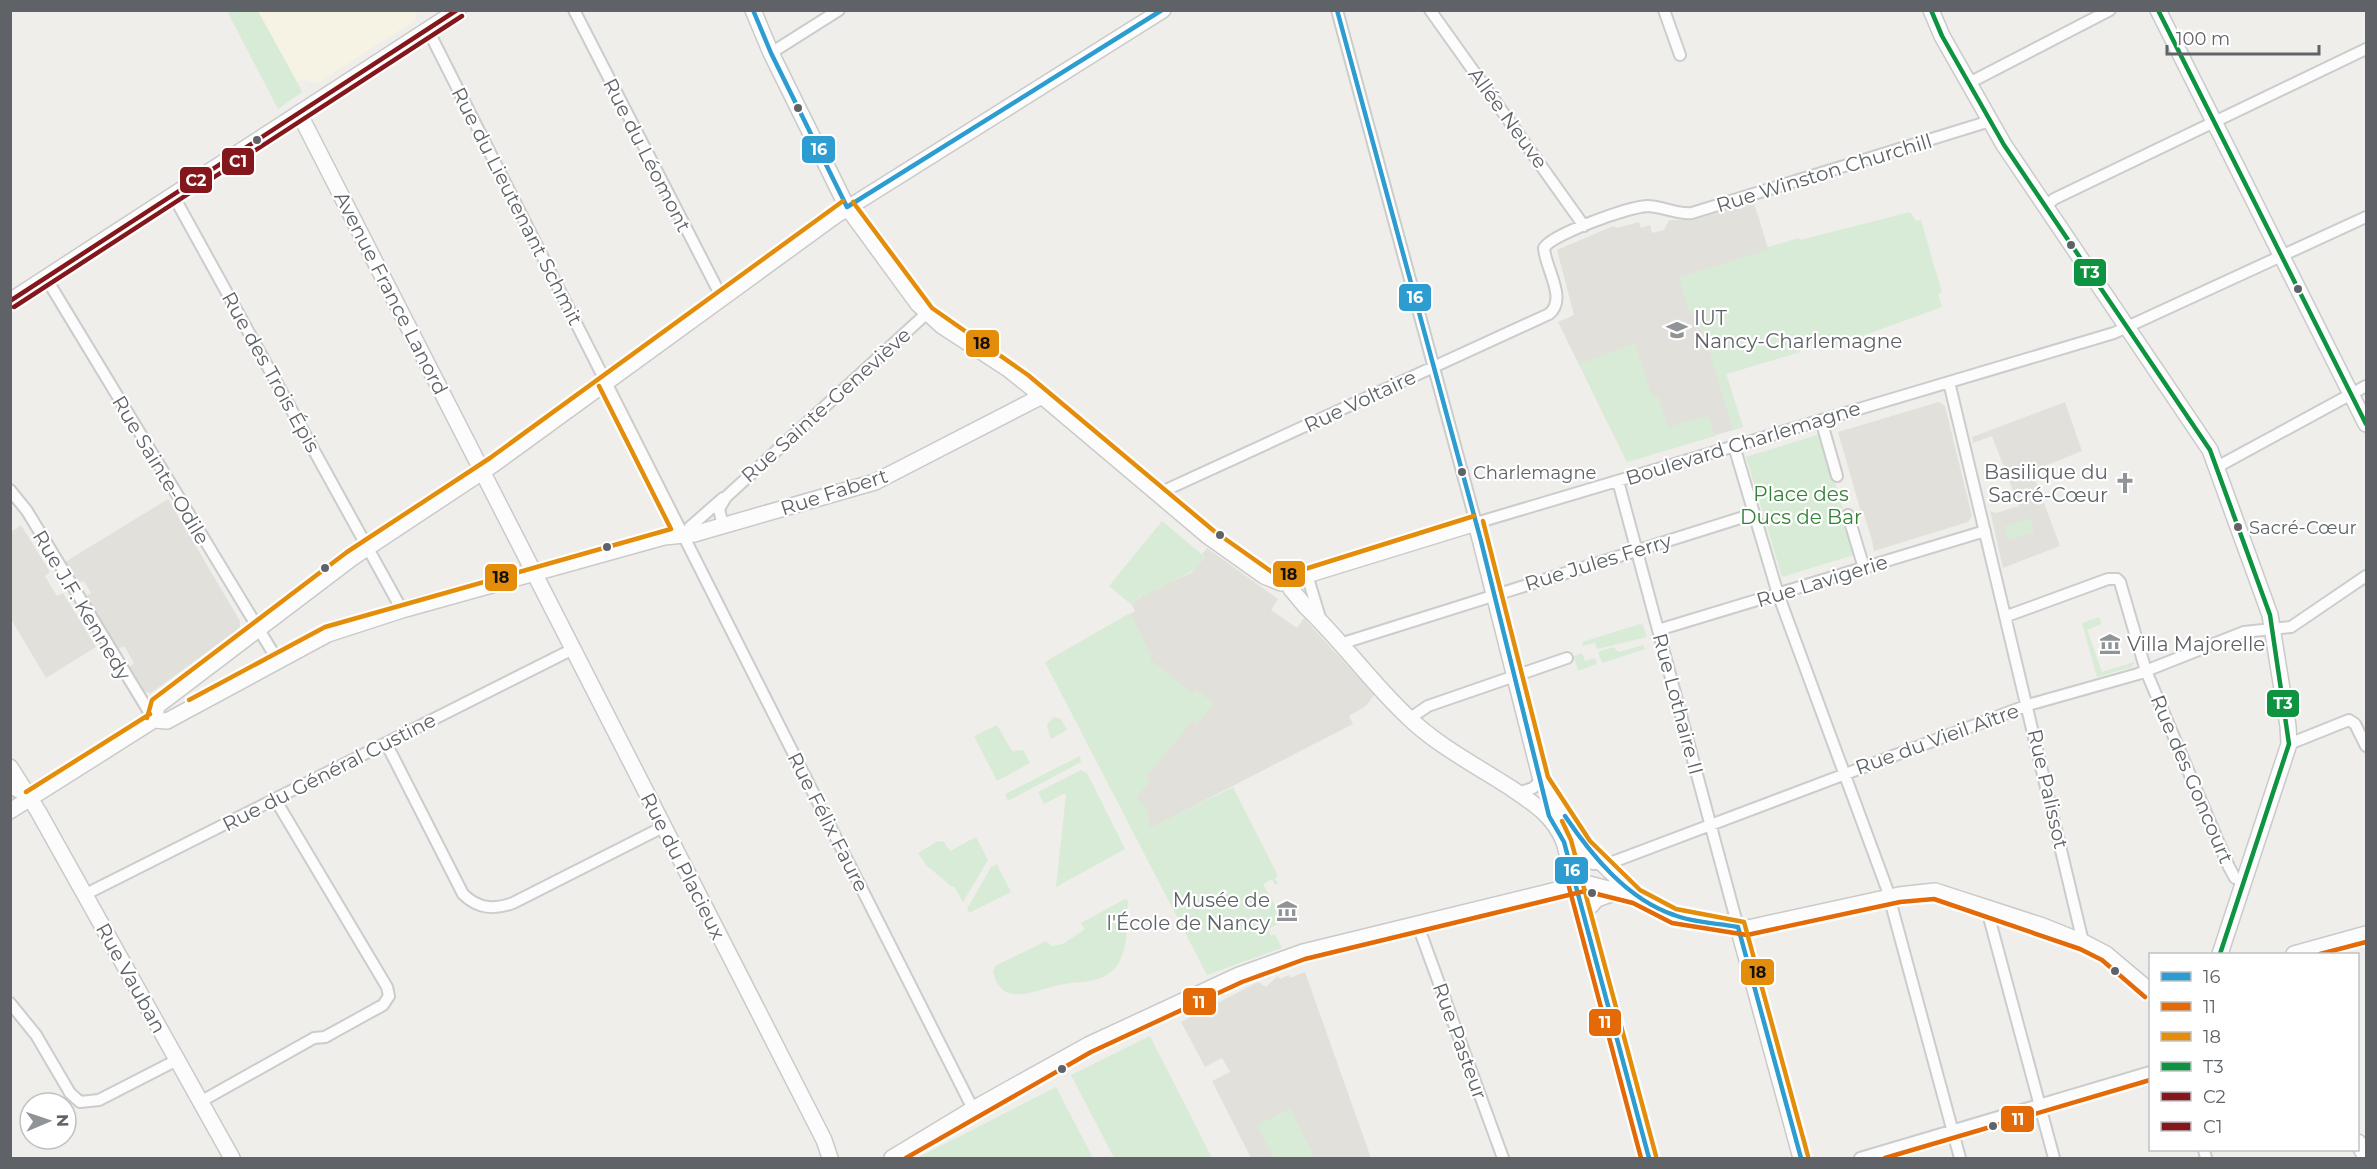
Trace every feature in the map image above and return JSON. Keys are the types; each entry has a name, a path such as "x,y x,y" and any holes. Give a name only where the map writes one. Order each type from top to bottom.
{"street":[{"path":"10,301 458,10"},
{"name":"Rue du Léomont","path":"574,10 722,298"},
{"path":"753,10 771,53 847,207 927,313 1042,396 1209,537 1273,581 1290,581 1291,589 1409,719 1549,816 1564,842 1649,1158"},
{"path":"771,53 839,10"},
{"path":"10,811 154,720 158,706 258,630 369,548 483,472 847,207 1163,10"},
{"path":"1337,10 1476,523 1541,780 1580,840 1636,896"},
{"name":"Allée Neuve","path":"1430,10 1584,226"},
{"path":"1664,10 1680,55"},
{"path":"1931,10 1942,36 1990,121 2045,207 2199,433 2217,467 2274,629 2289,744 2220,953"},
{"path":"1969,83 2110,10"},
{"path":"2158,10 2367,424"},
{"name":"Rue du Lieutenant Schmit","path":"428,30 683,536"},
{"path":"2045,207 2055,199 2367,49"},
{"name":"Avenue France Lanord","path":"299,113 534,574"},
{"name":"Rue Winston Churchill","path":"1658,207 1681,214 1692,213 1990,121"},
{"name":"Rue des Trois Épis","path":"173,195 402,610"},
{"name":"Rue Voltaire","path":"1157,494 1555,309 1558,300 1544,248 1551,240 1638,207 1658,207"},
{"name":"Boulevard Charlemagne","path":"1290,581 2127,328 2367,217"},
{"name":"Rue Sainte-Odile","path":"46,278 278,661"},
{"name":"Rue Sainte-Geneviève","path":"723,526 719,509 726,497 927,313"},
{"name":"Rue Palissot","path":"1949,382 2007,616 2083,942"},
{"path":"2217,467 2367,386"},
{"name":"Rue Fabert","path":"154,720 167,721 315,639 402,610 664,537 683,536 723,526 875,482 1042,396"},
{"path":"1821,420 1837,476"},
{"path":"1734,446 1778,594 1889,897 1960,1158"},
{"name":"Rue Lothaire II","path":"1618,481 1738,927"},
{"name":"Rue J.F. Kennedy","path":"10,490 27,511 154,720"},
{"name":"Rue Sainte-Geneviève","path":"683,536 717,501 726,497"},
{"name":"Rue Jules Ferry","path":"1340,644 1753,514"},
{"path":"1848,515 1864,568"},
{"name":"Rue Lavigerie","path":"1658,630 1985,531"},
{"name":"Rue Félix Faure","path":"683,536 973,1109"},
{"name":"Rue du Placieux","path":"534,574 824,1140 830,1158"},
{"path":"1307,575 1322,623"},
{"name":"Rue du Vieil Aître","path":"1605,864 2028,705 2146,671 2244,632 2297,624 2367,576"},
{"name":"Rue des Goncourt","path":"2007,616 2108,579 2117,579 2146,671 2229,867 2235,878 2244,881"},
{"name":"Rue du Général Custine","path":"84,894 573,649"},
{"path":"1409,719 1428,706 1567,658"},
{"path":"2289,744 2349,720 2355,724 2367,746"},
{"path":"386,743 463,894 469,900 485,907 498,908 513,903 663,827"},
{"name":"Rue Vauban","path":"10,767 30,798 232,1158"},
{"path":"1518,793 1533,788 1541,780"},
{"path":"10,788 30,798"},
{"path":"200,1102 314,1038 325,1037 383,1005 389,996 387,987 275,799"},
{"path":"1564,842 1588,862 1605,864"},
{"path":"892,1158 973,1109 1088,1045 1239,975 1294,954 1576,885 1594,884 1636,896 1674,916 1748,928 1889,897 1935,891 1986,906 2083,942 2113,959 2149,989"},
{"path":"1583,914 1597,899 1620,891"},
{"path":"1986,906 2054,1158"},
{"name":"Rue Pasteur","path":"1417,924 1503,1158"},
{"path":"1738,927 1801,1158"},
{"path":"2298,953 2367,934"},
{"path":"10,1003 25,1019 70,1093 80,1102 99,1100 177,1060"},
{"path":"1860,1158 2149,1073"},
{"path":"2359,1144 2366,1158"}],"shaded area":[{"path":"258,11 418,11 415,20 318,83 307,81 305,78 297,82"},
{"name":"IUT Nancy-Charlemagne","path":"1754,203 1800,352 1726,374 1743,427 1627,462 1558,322 1574,315 1557,250 1613,226 1617,228 1639,222 1641,228 1650,225 1652,233 1664,230 1669,220 1693,220"},
{"path":"1939,402 1945,406 1972,516 1968,522 1874,551 1838,432"},
{"path":"2065,402 2082,451 2032,471 2060,546 2003,568 1990,511 1996,513 2019,506 1992,436 1973,443 1972,437"},
{"path":"168,499 240,621 240,628 151,693 144,692 129,667 134,663 124,646 118,649 86,596 91,593 84,581 78,583 65,562"},
{"path":"21,525 50,572 45,576 57,596 63,593 96,647 46,678 11,619 11,532"},
{"path":"1207,548 1278,599 1271,610 1297,628 1304,618 1374,695 1366,706 1349,716 1353,724 1151,828 1122,808 1045,662 1135,611 1132,605 1143,594 1155,588 1158,590 1165,584 1191,573 1205,557 1202,554"},
{"path":"1305,972 1371,1158 1251,1158 1212,1081 1230,1072 1222,1058 1205,1067 1181,1022 1258,982 1266,987 1278,976 1280,979 1289,975 1290,978"}],"green space":[{"path":"227,11 258,11 297,82 302,92 278,109"},
{"path":"1910,212 1916,221 1921,220 1942,293 1938,294 1942,307 1835,346 1832,338 1799,347 1800,352 1726,374 1743,427 1733,430 1705,337 1687,306 1679,277 1768,250 1768,247 1799,238 1800,240"},
{"path":"1635,343 1652,397 1658,396 1668,427 1708,416 1715,436 1627,462 1579,364"},
{"name":"Place des Ducs de Bar","path":"1820,434 1857,554 1782,577 1746,457"},
{"path":"2030,518 2034,532 2008,540 2004,527"},
{"path":"1162,521 1205,557 1187,574 1158,591 1155,588 1147,597 1142,594 1132,605 1109,586"},
{"path":"1130,613 1151,656 1150,659 1193,694 1197,690 1214,704 1197,724 1193,720 1146,777 1150,781 1136,798 1147,808 1150,828 1233,787 1278,876 1275,878 1278,883 1275,885 1272,879 1263,884 1284,921 1268,929 1271,936 1275,934 1282,948 1207,975 1045,662"},
{"path":"2099,617 2101,624 2087,630 2102,672 2134,662 2132,667 2097,677 2082,623"},
{"path":"1643,625 1647,637 1597,649 1595,643 1583,646 1582,642"},
{"path":"1643,645 1645,649 1602,663 1598,652 1613,647 1619,652"},
{"path":"1582,653 1585,661 1595,658 1597,664 1578,671 1574,656"},
{"path":"1053,717 1061,719 1067,730 1051,739 1047,725"},
{"path":"997,725 1012,751 1023,750 1030,763 997,781 974,736"},
{"path":"1080,756 1081,762 1008,801 1005,794"},
{"path":"1081,770 1087,773 1125,849 1056,887 1066,795 1063,794 1044,804 1038,792"},
{"path":"976,837 988,860 963,902 954,886 952,887 926,865 918,853 938,841 944,842 950,851"},
{"path":"997,864 1011,892 969,913 967,909 991,867"},
{"path":"1125,899 1128,900 1127,933 1122,957 1112,971 1106,975 1099,979 1021,994 1004,991 997,984 993,972 995,966 1046,941 1052,946 1063,944 1085,929 1081,923"},
{"path":"1150,1036 1212,1158 1114,1158 1071,1075"},
{"path":"1056,1087 1093,1158 917,1158"},
{"path":"1290,1109 1315,1158 1274,1158 1257,1125"}],"transit line":[{"name":"C2","path":"10,301 457,10"},
{"name":"16","path":"753,10 771,53 847,207"},
{"name":"16","path":"847,207 1162,10"},
{"name":"16","path":"1337,10 1481,541 1549,816 1564,842 1649,1158"},
{"name":"T3","path":"1931,10 1942,36 2004,145 2210,450 2270,615 2289,744 2220,953"},
{"name":"T3","path":"2158,10 2366,424"},
{"name":"C1","path":"14,307 462,16"},
{"name":"18","path":"147,718 152,700 347,552 490,458 843,201"},
{"name":"18","path":"853,202 932,308 1028,375 1214,531 1275,574 1289,574 1474,516"},
{"name":"18","path":"189,700 325,627 671,529 599,386"},
{"name":"18","path":"1483,521 1548,777 1590,841 1640,890 1676,909 1744,922 1808,1156"},
{"name":"18","path":"26,792 150,714"},
{"name":"16","path":"1565,816 1599,861 1641,898 1657,908 1682,918 1738,927"},
{"name":"18","path":"1562,821 1571,840 1656,1156"},
{"name":"11","path":"1569,887 1641,1158"},
{"name":"11","path":"906,1158 1091,1052 1242,982 1305,959 1585,891 1633,903 1672,923 1747,935 1900,902 1934,899 2080,949 2102,960 2145,997"},
{"name":"16","path":"1738,927 1801,1158"},
{"name":"11","path":"2324,953 2366,942"},
{"name":"11","path":"1885,1158 2149,1080"}],"place":[{"name":"IUT Nancy-Charlemagne","path":"1677,330"},
{"name":"Charlemagne","path":"1462,472"},
{"name":"Basilique du Sacré-Cœur","path":"2125,483"},
{"name":"Sacré-Cœur","path":"2238,527"},
{"name":"Villa Majorelle","path":"2110,644"},
{"name":"Musée de l'École de Nancy","path":"1287,911"}]}
